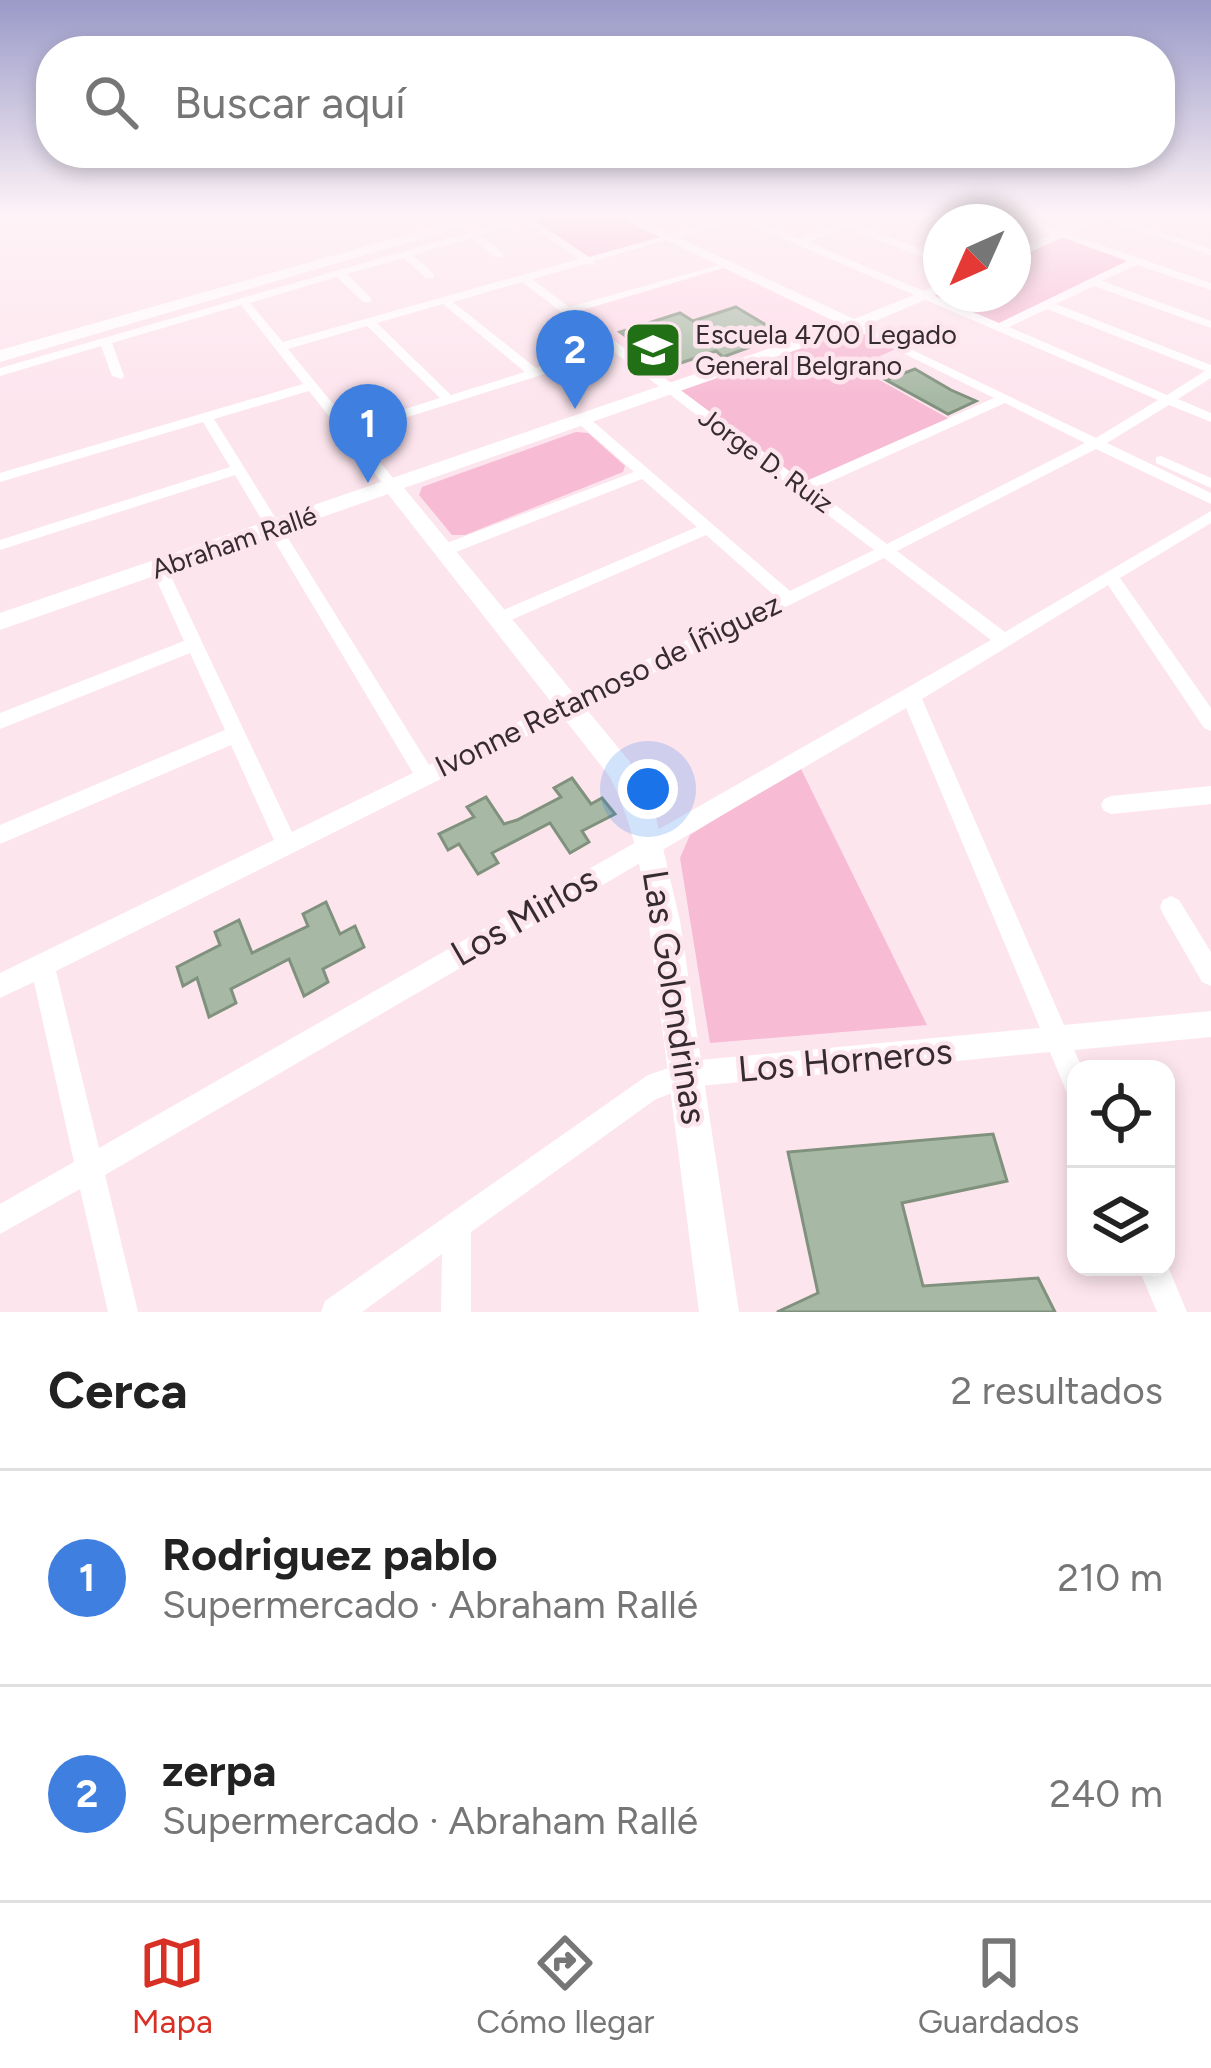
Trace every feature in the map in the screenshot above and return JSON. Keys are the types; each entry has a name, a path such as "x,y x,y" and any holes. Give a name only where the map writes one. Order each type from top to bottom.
{"main road":[{"path":"0,352 275,275"}],"street":[{"path":"0,372 336,275"},
{"path":"341,275 368,299"},
{"path":"280,346 543,275"},
{"path":"566,311 690,275"},
{"path":"750,275 860,323 1006,398 1211,484"},
{"path":"759,275 1103,439 1211,499"},
{"path":"875,275 1211,418"},
{"path":"998,328 1108,275"},
{"path":"1177,275 1211,287"},
{"name":"Jorge D. Ruiz","path":"526,280 1005,641"},
{"path":"1094,282 1211,325"},
{"name":"Abraham Rallé","path":"0,622 584,421 860,323 922,296"},
{"path":"243,301 393,487"},
{"path":"447,302 533,372"},
{"path":"1048,305 1211,371"},
{"path":"370,322 448,399"},
{"path":"106,341 118,376"},
{"path":"349,431 614,348"},
{"name":"Ivonne Retamoso de Íñiguez","path":"0,986 887,550 1103,439 1211,371"},
{"path":"0,478 311,386"},
{"path":"804,488 1006,398"},
{"path":"206,416 424,774"},
{"path":"584,421 788,598"},
{"path":"0,545 239,469"},
{"path":"445,550 644,473"},
{"name":"Las Golondrinas","path":"393,487 620,770 640,805 652,843 689,1074 719,1312"},
{"name":"Los Mirlos","path":"0,1220 911,696 1211,516"},
{"path":"500,618 707,530"},
{"path":"160,568 286,842"},
{"path":"1112,578 1211,723"},
{"path":"0,721 193,645"},
{"path":"911,696 1067,1063"},
{"path":"0,835 236,734"},
{"path":"1111,805 1211,795"},
{"path":"1171,907 1211,974"},
{"path":"43,966 123,1312"},
{"name":"Los Horneros","path":"335,1312 647,1088 689,1074 1211,1024"},
{"path":"455,1312 458,1224"},
{"path":"1157,1276 1172,1312"}],"shaded area":[{"path":"694,275 745,275 850,325 672,387 569,312"},
{"path":"1031,275 1106,275 1031,312"},
{"path":"960,312 1031,312 998,328"},
{"path":"854,326 898,348 856,367 953,421 804,487 671,390"},
{"path":"576,432 588,433 625,466 623,472 465,535 452,535 419,495 422,487"},
{"path":"800,767 927,1025 710,1043 680,858 690,835"}],"building":[{"path":"736,307 783,335 723,357 716,351 669,367 620,332 680,313 693,321"},
{"path":"915,369 976,401 948,414 886,380"},
{"path":"572,778 591,804 602,798 615,814 582,831 589,842 570,853 550,823 492,853 498,863 478,874 459,844 448,850 439,834 474,817 467,807 486,797 504,824 517,820 561,797 554,788"},
{"path":"326,902 340,934 355,926 364,947 323,969 328,982 304,996 289,959 231,989 236,1003 209,1017 197,978 183,986 177,967 220,945 215,932 239,920 252,953 308,926 303,914"},
{"path":"993,1134 1007,1181 902,1203 923,1286 1038,1278 1055,1312 777,1312 818,1293 788,1152"}],"place":[{"name":"Escuela 4700 Legado General Belgrano","path":"653,350"},
{"name":"zerpa","path":"575,409"},
{"name":"Rodriguez pablo","path":"368,483"}]}
